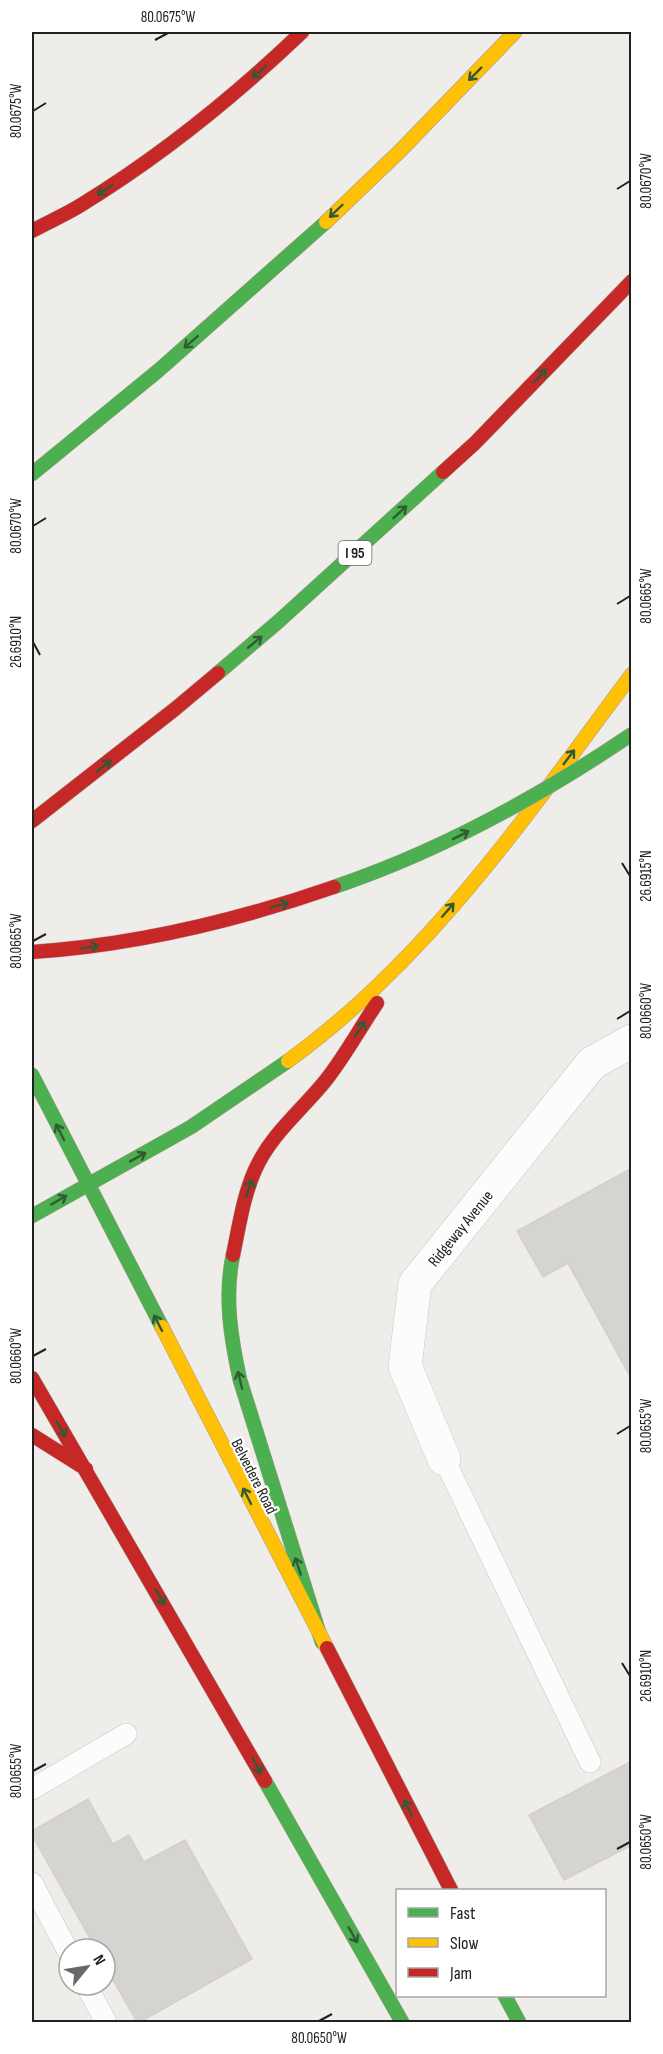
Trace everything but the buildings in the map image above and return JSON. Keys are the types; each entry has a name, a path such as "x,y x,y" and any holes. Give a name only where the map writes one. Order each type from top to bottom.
{"main road":[{"path":"32,231 80,206 147,161 231,96 302,32"},
{"path":"32,474 88,430 289,256 480,70 515,32"},
{"name":"I 95","path":"32,821 175,709 371,540 475,442 632,281"},
{"path":"32,1216 176,1136 309,1046 345,1016 410,954 497,852 632,674"},
{"path":"32,952 68,950 163,935 268,908 368,876 442,844 509,811 576,772 632,734"},
{"path":"322,1642 240,1380 232,1342 229,1301 231,1266 245,1201 255,1170 289,1120 326,1080 410,954"},
{"name":"Belvedere Road","path":"32,1075 86,1184 450,1889"},
{"path":"32,1378 218,1697 402,2022"},
{"path":"32,1435 86,1469"},
{"path":"506,1997 519,2022"}],"street":[{"name":"Ridgeway Avenue","path":"444,1459 405,1366 415,1284 592,1063 632,1041"}],"lane":[{"path":"444,1459 590,1762"},
{"path":"32,1789 126,1734"},
{"path":"32,1882 61,1937"},
{"path":"92,1997 106,2022"}],"traffic: fast":[{"path":"32,474 159,370 326,222"},
{"path":"218,673 279,621 443,472"},
{"path":"334,887 413,857 488,821 525,801 632,734"},
{"path":"32,1216 191,1127 288,1061"},
{"path":"32,1075 162,1327"},
{"path":"233,1255 229,1302 240,1380 322,1642"},
{"path":"265,1781 402,2022"},
{"path":"506,1997 519,2022"}],"traffic: slow":[{"path":"326,222 401,150 515,32"},
{"path":"288,1061 339,1021 387,977 432,930 515,830 632,674"},
{"path":"162,1327 327,1648"}],"traffic: jam":[{"path":"32,231 81,205 168,146 250,80 302,32"},
{"path":"443,472 475,443 632,281"},
{"path":"32,821 218,673"},
{"path":"32,952 109,944 185,930 260,911 334,887"},
{"path":"233,1255 247,1191 262,1157 278,1134 333,1071 377,1003"},
{"path":"32,1378 265,1781"},
{"path":"32,1435 86,1469"},
{"path":"327,1648 450,1889"}]}
